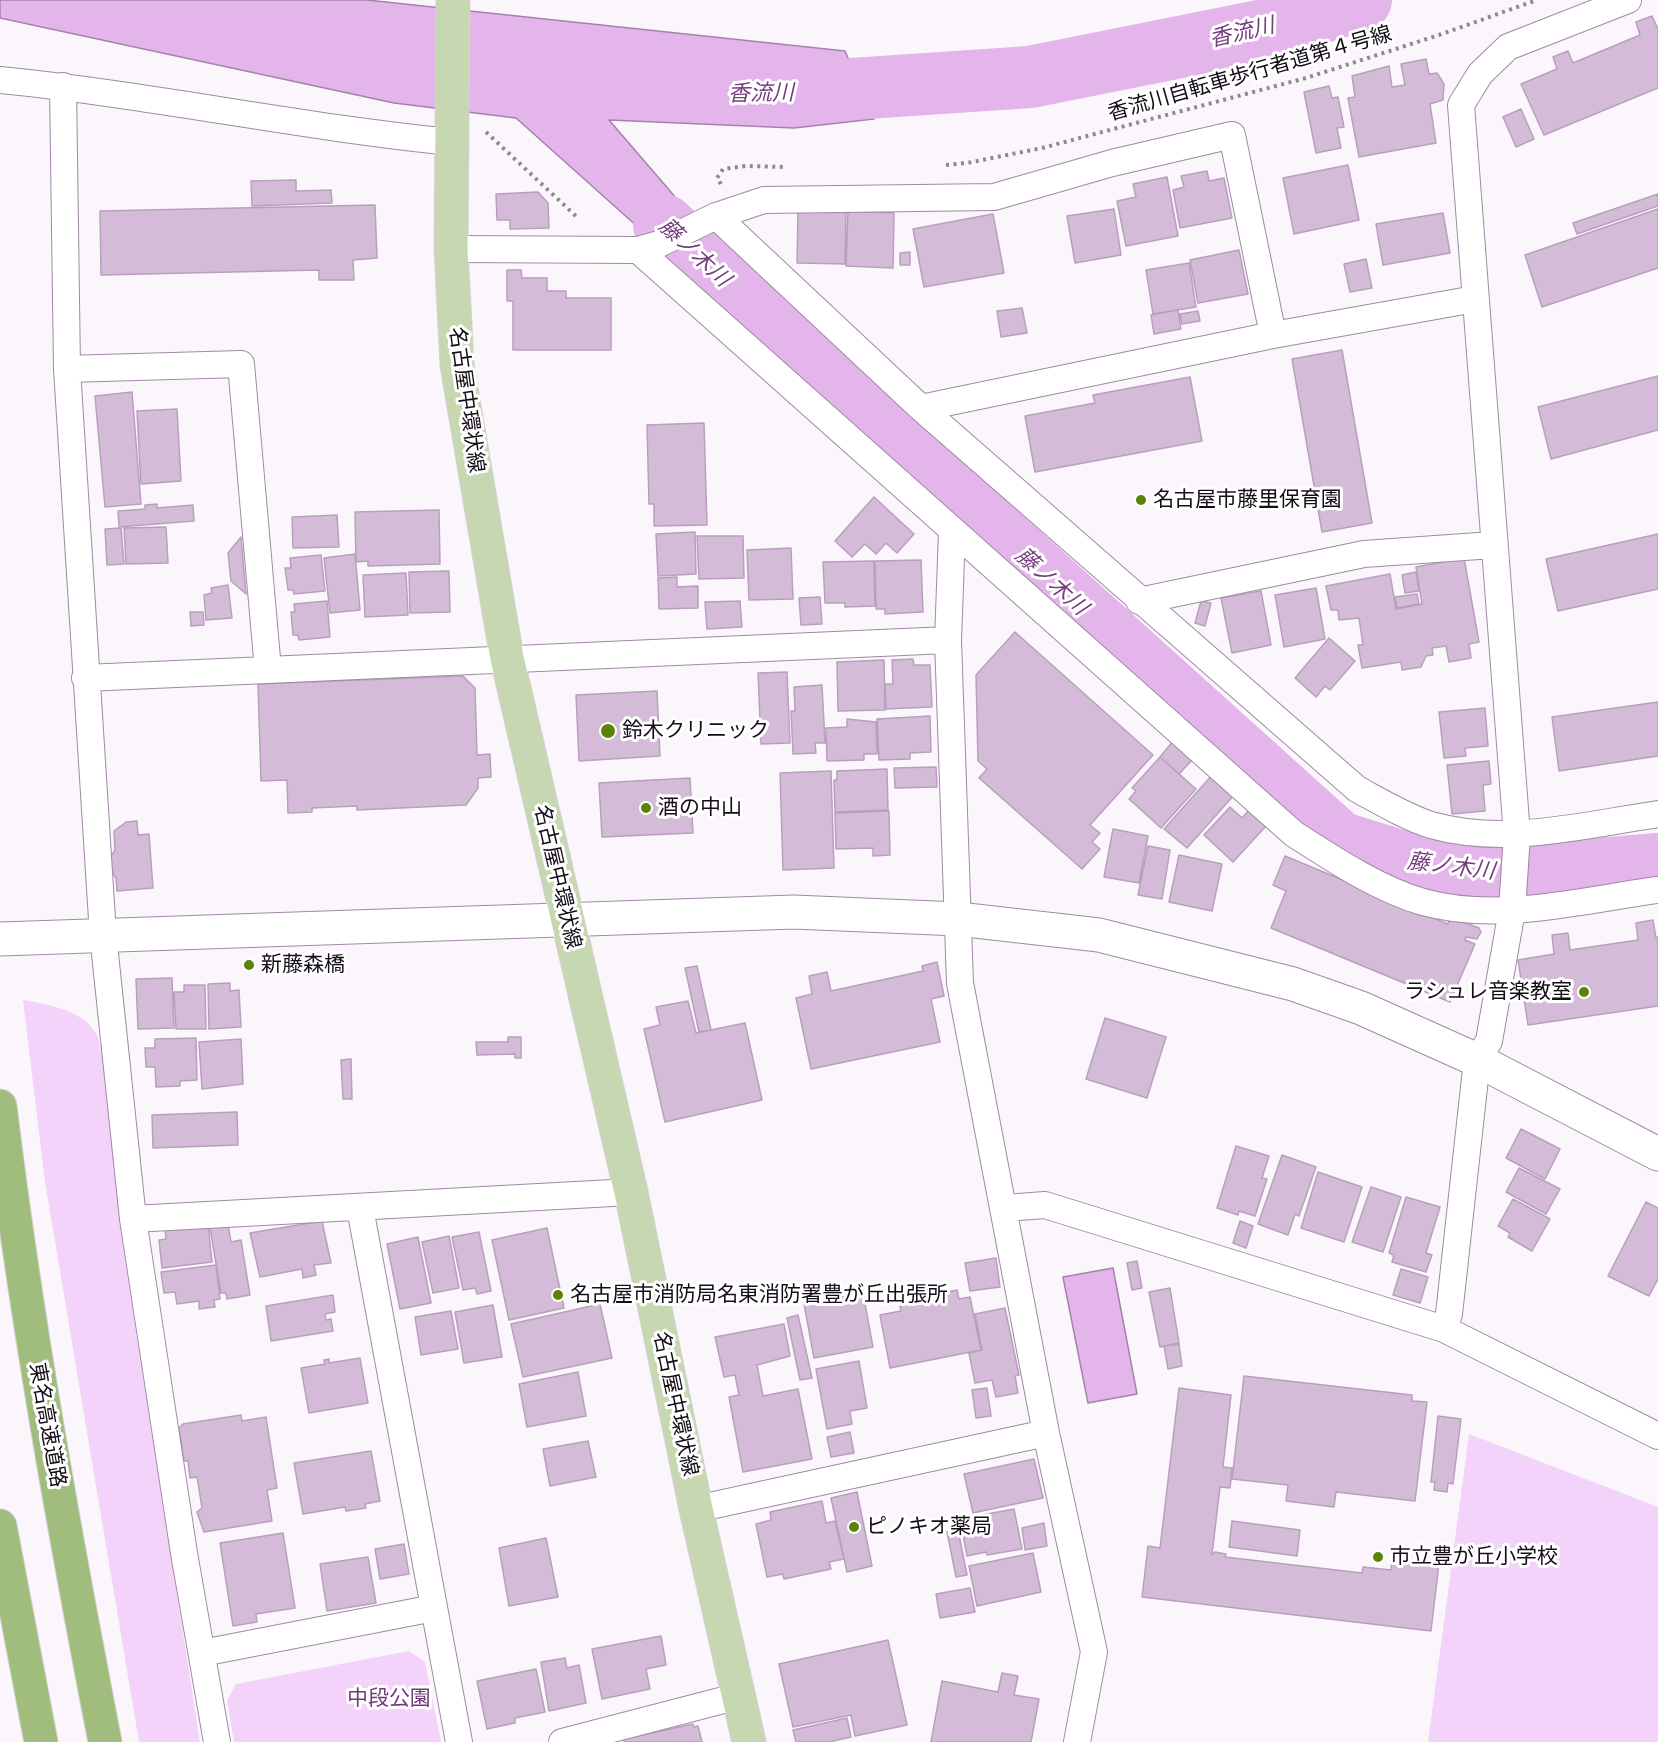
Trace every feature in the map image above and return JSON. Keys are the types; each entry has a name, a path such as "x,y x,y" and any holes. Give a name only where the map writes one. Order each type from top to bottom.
{"highway":[{"name":"東名高速道路","path":"0,1106 15,1224 43,1404 105,1742"},
{"path":"0,1526 41,1742"}],"main road":[{"name":"名古屋中環状線","path":"453,0 451,249 457,365 507,658 631,1192 696,1509 749,1742"}],"street":[{"path":"1444,1329 1449,1314 1477,1060 1489,1041 1512,904 1517,842 1461,105 1480,74 1508,47 1628,0"},
{"path":"0,80 63,87 381,134 451,132"},
{"path":"63,87 67,369 103,935 133,1219 217,1742"},
{"path":"451,249 589,250 649,247 716,216 764,200 994,197 1112,163 1232,135 1273,335"},
{"path":"716,216 921,408 1139,601 1357,789 1430,825 1517,842 1658,814"},
{"path":"649,247 952,531 1294,834 1353,871 1422,902 1478,910 1512,904 1658,890"},
{"path":"921,408 1273,335 1475,299"},
{"path":"67,369 241,364 268,670"},
{"path":"952,531 948,640 960,983 1005,1208 1046,1433 1094,1652 1077,1742"},
{"path":"1139,601 1364,554 1493,545"},
{"path":"85,678 948,640"},
{"path":"0,939 794,912 958,919 1099,935 1293,984 1362,1008 1477,1060 1658,1154"},
{"path":"133,1219 631,1192"},
{"path":"1005,1208 1045,1205 1444,1329 1658,1436"},
{"path":"360,1208 459,1742"},
{"path":"696,1509 1046,1433"},
{"path":"202,1653 434,1608"},
{"path":"562,1742 739,1696"}],"path":[{"name":"香流川自転車歩行者道第４号線","path":"967,164 1042,148 1306,78 1439,36 1537,0"},
{"path":"451,132 480,125 589,229 589,250"}],"green space":[{"path":"23,1000 53,1006 73,1014 90,1025 99,1041 125,1261 200,1742 139,1742 45,1182"},
{"path":"1469,1434 1658,1507 1658,1742 1428,1742"},
{"name":"中段公園","path":"409,1651 425,1662 441,1742 234,1742 227,1701 236,1684"}],"water":[{"path":"0,0 367,0 845,51 874,119 794,128 609,120 738,270 715,296 516,118 394,103 0,18"},
{"path":"1113,1268 1137,1394 1088,1403 1063,1277"}],"building":[{"path":"1652,16 1658,29 1658,88 1544,135 1521,84 1557,69 1553,57 1568,51 1573,63 1640,35 1636,22"},
{"path":"1426,59 1429,74 1437,73 1444,84 1443,100 1430,104 1436,143 1359,157 1348,98 1355,97 1352,76 1389,66 1392,87 1405,85 1401,64"},
{"path":"1329,86 1332,98 1338,97 1344,127 1337,128 1341,148 1316,153 1304,92"},
{"path":"1521,109 1534,139 1516,147 1503,117"},
{"path":"1348,165 1359,220 1294,234 1283,178"},
{"path":"1207,171 1209,181 1224,178 1232,218 1180,228 1173,190 1184,187 1181,176"},
{"path":"1167,177 1178,236 1126,246 1117,201 1136,197 1133,184"},
{"path":"296,180 296,191 331,190 332,203 252,206 251,181"},
{"path":"538,192 548,203 549,228 510,229 510,220 497,220 496,194"},
{"path":"1658,194 1658,206 1577,234 1573,223"},
{"path":"375,205 377,258 353,260 354,280 319,280 319,270 101,275 100,211"},
{"path":"1114,209 1121,255 1075,263 1067,216"},
{"path":"1658,209 1658,268 1542,307 1525,255"},
{"path":"798,211 846,212 845,264 797,263"},
{"path":"848,211 894,213 893,268 846,266"},
{"path":"1443,213 1450,253 1383,265 1376,224"},
{"path":"993,214 1004,273 924,287 913,229"},
{"path":"1239,250 1248,294 1198,303 1190,260"},
{"path":"910,252 910,265 900,265 900,253"},
{"path":"1366,259 1372,288 1350,292 1344,264"},
{"path":"1189,263 1196,307 1153,314 1146,270"},
{"path":"507,270 521,270 522,278 547,278 547,291 566,291 566,298 611,298 611,350 513,350 513,301 507,301"},
{"path":"1022,308 1027,333 1001,337 997,311"},
{"path":"1178,310 1181,329 1154,334 1151,315"},
{"path":"1198,311 1200,321 1182,324 1180,314"},
{"path":"1342,350 1372,523 1322,532 1292,359"},
{"path":"1658,376 1658,430 1551,459 1538,407"},
{"path":"1190,377 1202,441 1035,472 1025,416 1095,403 1093,395"},
{"path":"132,392 141,504 105,507 95,396"},
{"path":"177,409 181,481 141,484 137,411"},
{"path":"704,423 707,525 654,526 654,504 649,504 647,425"},
{"path":"874,497 914,534 897,553 886,543 876,554 865,544 852,557 835,541"},
{"path":"157,504 157,508 193,505 194,521 119,527 118,511 145,509 145,505"},
{"path":"439,510 440,564 368,566 368,561 356,562 355,512"},
{"path":"337,515 339,547 293,548 292,517"},
{"path":"166,527 168,563 126,564 124,528"},
{"path":"121,528 124,564 107,565 105,529"},
{"path":"695,532 696,574 658,576 656,534"},
{"path":"1658,534 1658,589 1558,611 1546,559"},
{"path":"697,536 743,536 744,578 699,579"},
{"path":"241,537 246,594 231,581 228,553"},
{"path":"791,548 793,599 749,600 747,550"},
{"path":"355,554 360,610 330,613 324,558"},
{"path":"321,555 325,591 294,594 293,590 288,590 285,568 291,568 290,558"},
{"path":"1464,558 1479,642 1469,644 1471,658 1449,662 1446,646 1432,648 1433,655 1426,656 1421,667 1402,670 1401,662 1362,668 1358,645 1363,645 1359,618 1339,620 1338,610 1331,610 1326,586 1390,574 1396,609 1422,604 1416,567"},
{"path":"921,560 923,612 885,614 885,609 876,609 875,561"},
{"path":"874,561 875,606 845,607 845,603 825,603 823,562"},
{"path":"449,571 450,612 410,613 409,572"},
{"path":"1416,572 1419,591 1405,593 1402,575"},
{"path":"406,573 408,615 365,617 363,575"},
{"path":"677,577 677,587 698,586 698,608 659,609 658,578"},
{"path":"228,585 232,618 206,620 204,595 212,593 211,588"},
{"path":"1316,588 1325,639 1284,647 1275,595"},
{"path":"1261,591 1271,645 1232,653 1221,598"},
{"path":"1417,594 1419,604 1397,608 1395,597"},
{"path":"820,597 822,624 801,625 799,598"},
{"path":"327,601 330,637 299,640 298,635 293,635 291,612 295,612 294,604"},
{"path":"740,601 742,627 707,629 705,602"},
{"path":"1201,601 1211,603 1205,626 1195,623"},
{"path":"190,612 203,612 204,625 191,626"},
{"path":"1015,632 1153,755 1090,825 1100,833 1092,842 1100,849 1082,869 979,778 987,769 978,761 976,675"},
{"path":"1329,638 1355,661 1330,690 1325,686 1316,697 1295,678"},
{"path":"913,659 914,665 930,665 932,707 886,709 885,684 893,684 892,660"},
{"path":"884,660 885,710 838,711 837,662"},
{"path":"787,672 790,743 761,744 758,673"},
{"path":"463,676 475,688 477,755 490,754 491,777 478,778 478,788 466,805 357,810 357,806 312,808 312,812 288,813 287,780 261,781 258,684"},
{"path":"822,685 825,743 815,743 816,753 793,754 791,711 795,711 794,687"},
{"path":"657,691 660,756 579,761 576,695"},
{"path":"1658,702 1658,756 1559,771 1552,717"},
{"path":"1485,708 1488,746 1465,748 1466,756 1444,758 1439,712"},
{"path":"930,716 931,752 910,753 910,759 879,760 877,719"},
{"path":"847,719 876,722 877,754 864,754 864,760 827,761 826,728 847,727"},
{"path":"1174,740 1194,758 1179,774 1160,757"},
{"path":"1160,757 1196,789 1161,828 1129,799 1136,791 1132,788"},
{"path":"1489,761 1491,784 1483,785 1485,811 1452,814 1447,765"},
{"path":"936,767 937,787 895,788 894,768"},
{"path":"887,769 888,810 835,812 834,780 837,780 837,771"},
{"path":"831,771 834,868 783,870 780,773"},
{"path":"1213,774 1235,794 1187,848 1164,829"},
{"name":"酒の中山","path":"690,778 693,833 602,837 599,783"},
{"path":"1230,807 1242,818 1250,809 1267,825 1233,862 1204,835"},
{"path":"889,811 890,855 873,856 873,848 836,849 835,813"},
{"path":"137,821 138,835 149,834 153,888 117,891 116,878 110,870 110,858 115,850 114,831 126,822"},
{"path":"1113,829 1148,836 1139,883 1104,877"},
{"path":"1148,846 1170,850 1162,899 1138,895"},
{"path":"1179,855 1222,864 1212,911 1169,902"},
{"path":"1285,856 1448,924 1450,917 1479,928 1481,932 1477,939 1466,937 1465,940 1475,944 1450,1002 1271,928 1286,891 1273,885"},
{"path":"1653,920 1656,938 1658,937 1658,1006 1528,1025 1518,960 1554,954 1552,935 1568,933 1570,950 1638,940 1636,923"},
{"path":"937,962 944,996 931,999 940,1042 811,1069 796,998 812,994 809,976 827,972 831,991 923,971 922,966"},
{"path":"697,966 711,1030 699,1032 685,968"},
{"path":"172,978 174,1028 138,1029 136,979"},
{"path":"230,983 230,991 239,990 241,1027 209,1029 208,984"},
{"path":"184,985 205,985 206,1029 176,1029 174,992 184,992"},
{"path":"688,1001 696,1033 745,1023 762,1100 665,1122 644,1029 660,1025 656,1007"},
{"path":"1105,1018 1166,1037 1147,1098 1086,1079"},
{"path":"508,1037 521,1037 521,1058 515,1058 515,1054 477,1055 476,1042 508,1042"},
{"path":"196,1038 197,1080 180,1081 180,1086 156,1087 155,1067 146,1067 145,1048 155,1048 155,1039"},
{"path":"241,1039 243,1084 202,1089 199,1042"},
{"path":"351,1059 352,1099 343,1099 341,1060"},
{"path":"237,1112 238,1145 153,1148 152,1115"},
{"path":"1521,1129 1560,1149 1545,1179 1506,1158"},
{"path":"1236,1146 1269,1156 1262,1178 1267,1179 1255,1216 1239,1211 1238,1215 1217,1208"},
{"path":"1282,1155 1316,1167 1299,1216 1295,1214 1288,1235 1258,1224"},
{"path":"1519,1168 1560,1189 1546,1214 1506,1192"},
{"path":"1318,1172 1362,1187 1344,1242 1301,1228"},
{"path":"1371,1187 1401,1197 1383,1252 1352,1242"},
{"path":"1406,1197 1440,1207 1426,1253 1432,1255 1426,1272 1392,1262 1394,1255 1389,1253"},
{"path":"1513,1199 1550,1219 1532,1251 1508,1237 1510,1233 1498,1226"},
{"path":"1646,1202 1658,1208 1658,1279 1649,1296 1608,1276"},
{"path":"322,1221 331,1263 314,1265 316,1275 303,1278 302,1269 260,1277 250,1233"},
{"path":"1240,1221 1253,1226 1246,1248 1233,1243"},
{"path":"208,1224 212,1262 162,1268 159,1240 166,1239 165,1229"},
{"path":"228,1225 231,1242 241,1240 250,1295 227,1299 226,1293 221,1293 210,1228"},
{"path":"547,1228 564,1308 509,1320 492,1240"},
{"path":"479,1232 491,1291 477,1294 475,1288 463,1290 452,1237"},
{"path":"449,1236 459,1288 433,1293 422,1242"},
{"path":"418,1237 431,1303 400,1309 387,1244"},
{"path":"996,1258 1000,1287 970,1291 965,1263"},
{"path":"1137,1261 1142,1288 1132,1290 1127,1263"},
{"path":"216,1265 220,1299 214,1300 215,1307 199,1309 199,1301 177,1304 175,1292 164,1293 161,1272"},
{"path":"1401,1269 1428,1277 1420,1303 1393,1295"},
{"path":"1170,1288 1179,1343 1160,1347 1149,1292"},
{"path":"957,1290 959,1299 970,1297 981,1350 890,1368 880,1315 901,1311 900,1306 925,1301 925,1297"},
{"path":"863,1293 873,1347 814,1358 804,1304"},
{"path":"333,1295 335,1312 325,1314 326,1320 331,1319 333,1331 271,1341 266,1306"},
{"path":"600,1304 612,1358 523,1377 511,1324"},
{"path":"493,1305 502,1357 464,1363 455,1312"},
{"path":"1005,1308 1019,1375 1015,1376 1018,1393 996,1397 992,1380 975,1383 969,1353 982,1350 975,1314"},
{"path":"451,1311 458,1349 421,1355 415,1317"},
{"path":"798,1315 812,1378 800,1380 787,1318"},
{"path":"784,1324 790,1356 757,1365 763,1396 798,1389 812,1459 743,1472 729,1397 739,1395 735,1375 724,1377 715,1337"},
{"path":"1179,1344 1182,1366 1168,1369 1164,1346"},
{"path":"360,1358 368,1403 309,1413 301,1368 325,1364 324,1360 329,1359 329,1363"},
{"path":"859,1361 867,1408 850,1411 852,1424 827,1429 816,1369"},
{"path":"578,1372 586,1416 527,1427 519,1384"},
{"path":"1244,1376 1412,1395 1412,1401 1427,1402 1415,1501 1336,1492 1334,1507 1286,1501 1288,1485 1232,1479"},
{"path":"987,1388 991,1416 976,1418 972,1390"},
{"path":"1179,1388 1231,1395 1223,1467 1232,1468 1230,1488 1220,1487 1212,1555 1215,1552 1226,1554 1225,1557 1362,1573 1363,1567 1391,1570 1392,1557 1439,1563 1431,1631 1142,1597 1148,1546 1160,1548"},
{"path":"241,1415 242,1421 266,1417 277,1488 267,1490 272,1521 204,1532 197,1512 202,1508 197,1477 190,1478 188,1461 184,1461 179,1428 183,1424"},
{"path":"1438,1416 1461,1419 1453,1484 1448,1483 1447,1492 1434,1490 1435,1482 1431,1482"},
{"path":"850,1432 854,1453 831,1457 827,1437"},
{"path":"588,1441 596,1477 550,1486 543,1449"},
{"path":"371,1451 380,1501 365,1504 366,1508 346,1511 345,1507 303,1514 294,1463"},
{"path":"1034,1459 1043,1498 973,1513 964,1474"},
{"path":"857,1492 872,1566 847,1572 831,1498"},
{"path":"822,1501 826,1523 835,1521 844,1559 829,1562 831,1569 784,1579 783,1574 767,1577 756,1524 771,1520 770,1512"},
{"path":"1014,1509 1022,1549 967,1556 960,1519"},
{"path":"1232,1521 1300,1530 1297,1556 1229,1547"},
{"path":"1044,1523 1047,1546 1025,1550 1022,1528"},
{"path":"958,1530 967,1575 956,1577 947,1532"},
{"path":"283,1533 295,1608 256,1614 257,1622 233,1626 220,1543"},
{"path":"546,1538 558,1597 509,1606 499,1548"},
{"path":"404,1544 409,1574 380,1579 375,1549"},
{"path":"1033,1553 1041,1592 977,1606 969,1566"},
{"path":"368,1557 376,1603 327,1611 320,1564"},
{"path":"970,1588 975,1612 940,1618 936,1594"},
{"path":"661,1636 666,1665 646,1669 650,1689 602,1699 592,1649"},
{"path":"888,1640 907,1725 855,1736 851,1715 793,1727 779,1664"},
{"path":"565,1658 567,1668 579,1665 586,1703 549,1711 541,1662"},
{"path":"536,1669 545,1712 515,1718 515,1723 487,1729 477,1681"},
{"path":"1002,1673 1018,1676 1014,1695 1039,1699 1031,1742 931,1742 942,1681 998,1692"},
{"path":"847,1718 851,1737 829,1742 796,1742 793,1730"},
{"path":"693,1724 694,1727 698,1726 702,1742 624,1742 624,1739"}],"waterway":[{"name":"香流川","path":"778,94 1030,77 1260,31 1361,0"},
{"name":"藤ノ木川","path":"664,225 874,423 1339,842 1423,868 1525,875 1658,864"}],"place":[{"name":"名古屋市藤里保育園","path":"1141,500"},
{"name":"鈴木クリニック","path":"608,731"},
{"name":"酒の中山","path":"646,808"},
{"name":"新藤森橋","path":"249,965"},
{"name":"ラシュレ音楽教室","path":"1584,992"},
{"name":"名古屋市消防局名東消防署豊が丘出張所","path":"558,1295"},
{"name":"ピノキオ薬局","path":"854,1527"},
{"name":"市立豊が丘小学校","path":"1378,1557"}]}
